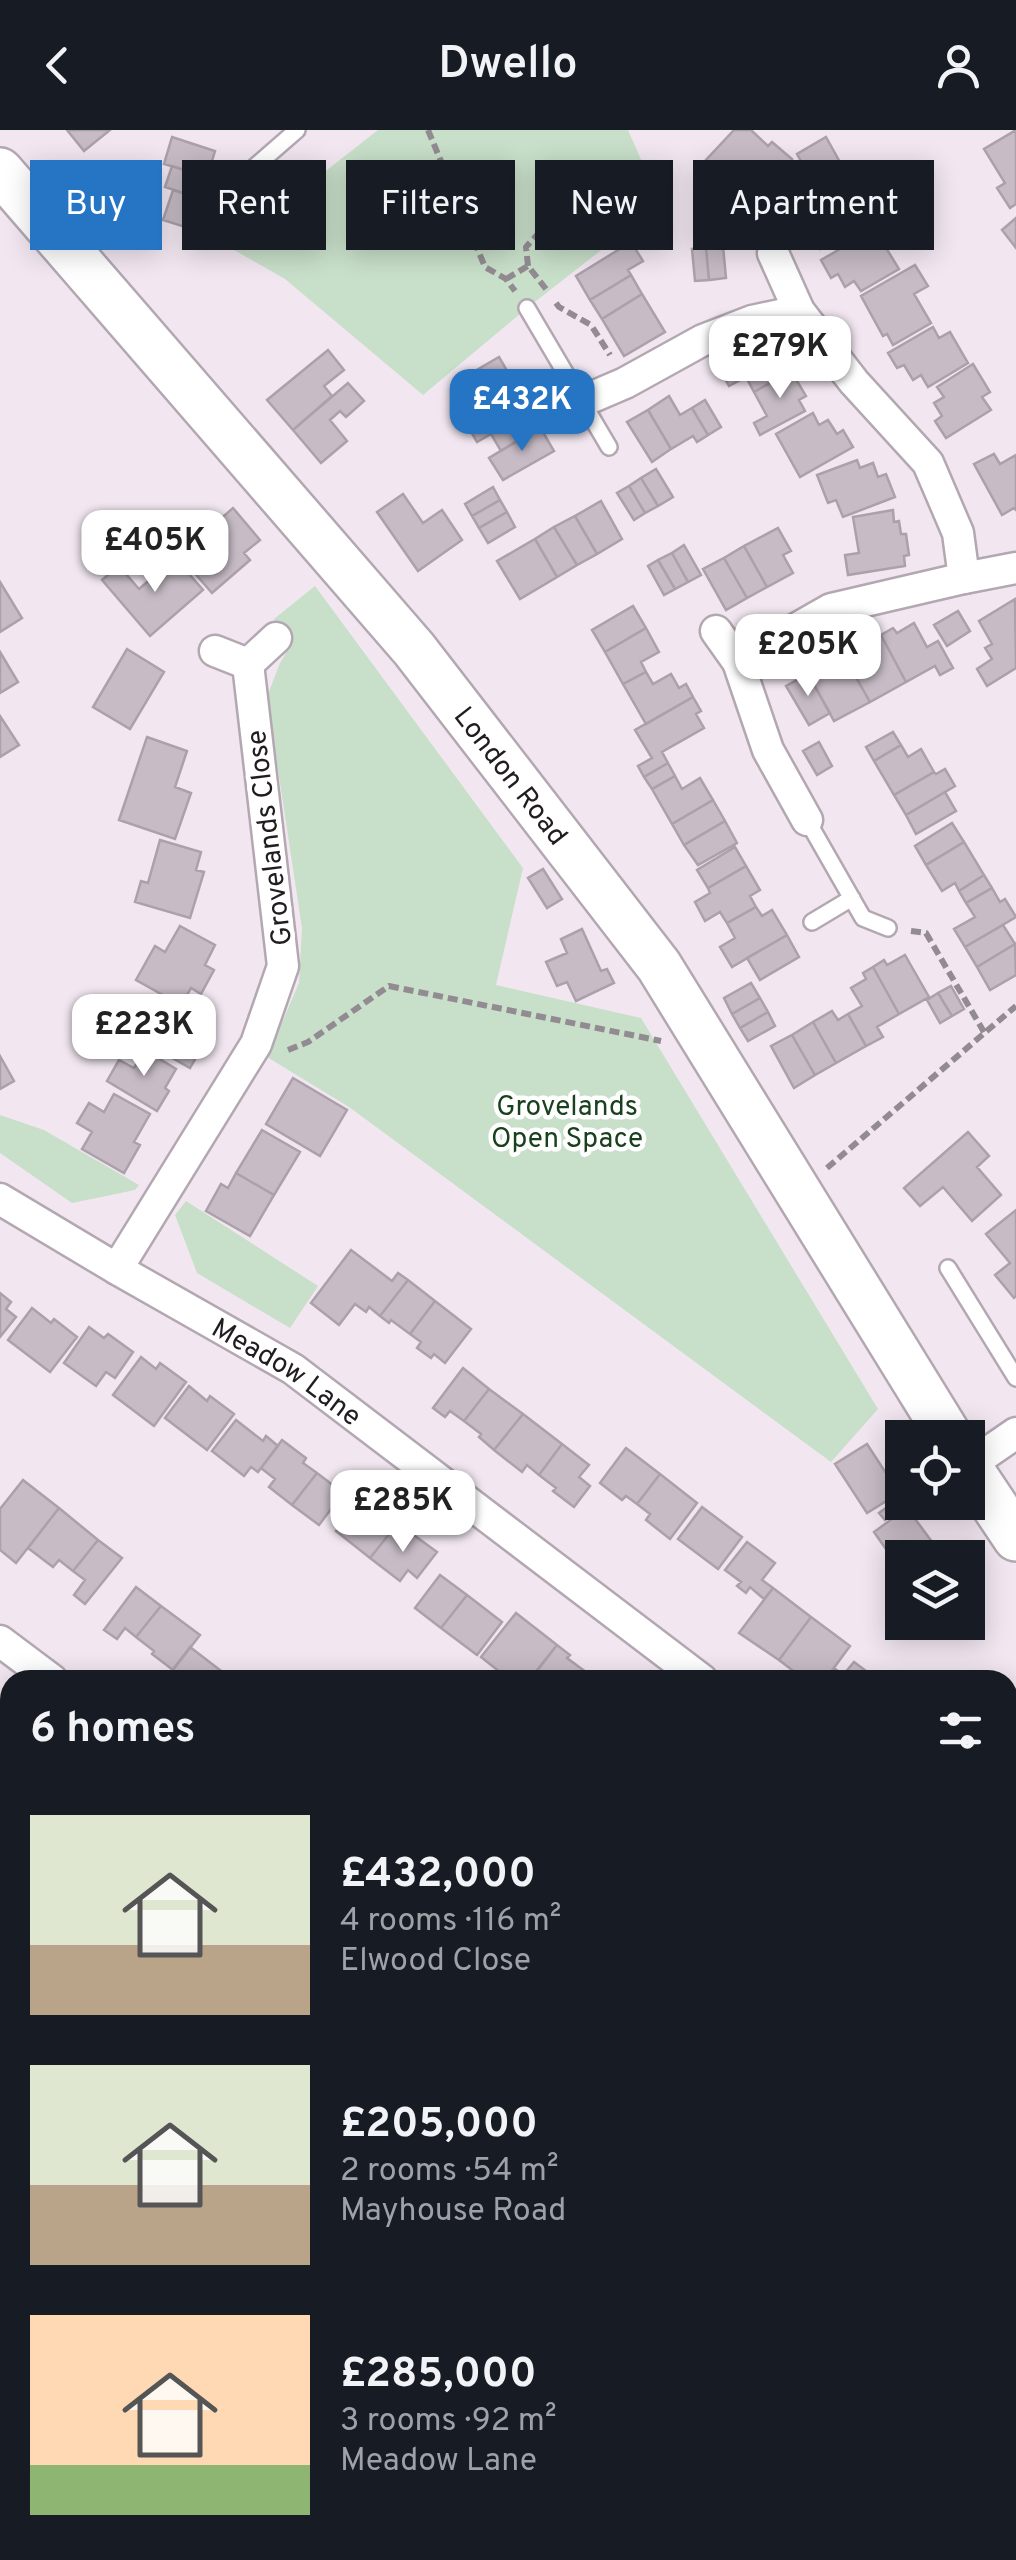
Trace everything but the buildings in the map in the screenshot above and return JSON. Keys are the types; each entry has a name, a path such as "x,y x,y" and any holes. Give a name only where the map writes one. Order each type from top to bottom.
{"main road":[{"name":"London Road","path":"0,171 414,649 659,966 939,1420"},
{"path":"985,1492 1016,1538"}],"street":[{"path":"773,253 799,312 854,382 928,463 958,534 964,578"},
{"path":"583,401 703,340 752,320 799,312"},
{"path":"738,662 831,609 1016,568"},
{"path":"716,631 738,662 768,750 808,820"},
{"path":"215,651 248,664 276,638"},
{"name":"Grovelands Close","path":"116,1269 256,1044 283,966 248,664"},
{"name":"Meadow Lane","path":"0,1199 292,1368 689,1670"},
{"path":"985,1454 1016,1433"},
{"path":"0,1641 39,1670"}],"lane":[{"path":"262,160 296,130"},
{"path":"527,308 609,447"},
{"path":"808,820 864,918 888,928"},
{"path":"812,922 852,898"},
{"path":"948,1268 1016,1378"}],"path":[{"path":"428,130 486,267 506,279 527,308"},
{"path":"535,237 526,247 528,266 559,307 591,324 625,383"},
{"path":"506,279 528,266"},
{"path":"888,928 926,933 984,1032"},
{"path":"308,1042 389,986 711,1052"},
{"path":"798,1194 1016,1006"}],"green space":[{"path":"378,130 628,130 641,160 535,160 535,250 601,250 423,395 285,279 234,250 326,250 326,171"},
{"name":"Grovelands Open Space","path":"315,586 523,868 496,985 641,1018 878,1409 831,1462 349,1107 267,1057 299,983 302,928 267,697 292,643 274,619"},
{"path":"0,1115 44,1130 139,1185 135,1190 72,1203 0,1153"},
{"path":"186,1201 318,1286 290,1328 197,1273 175,1215"}]}
